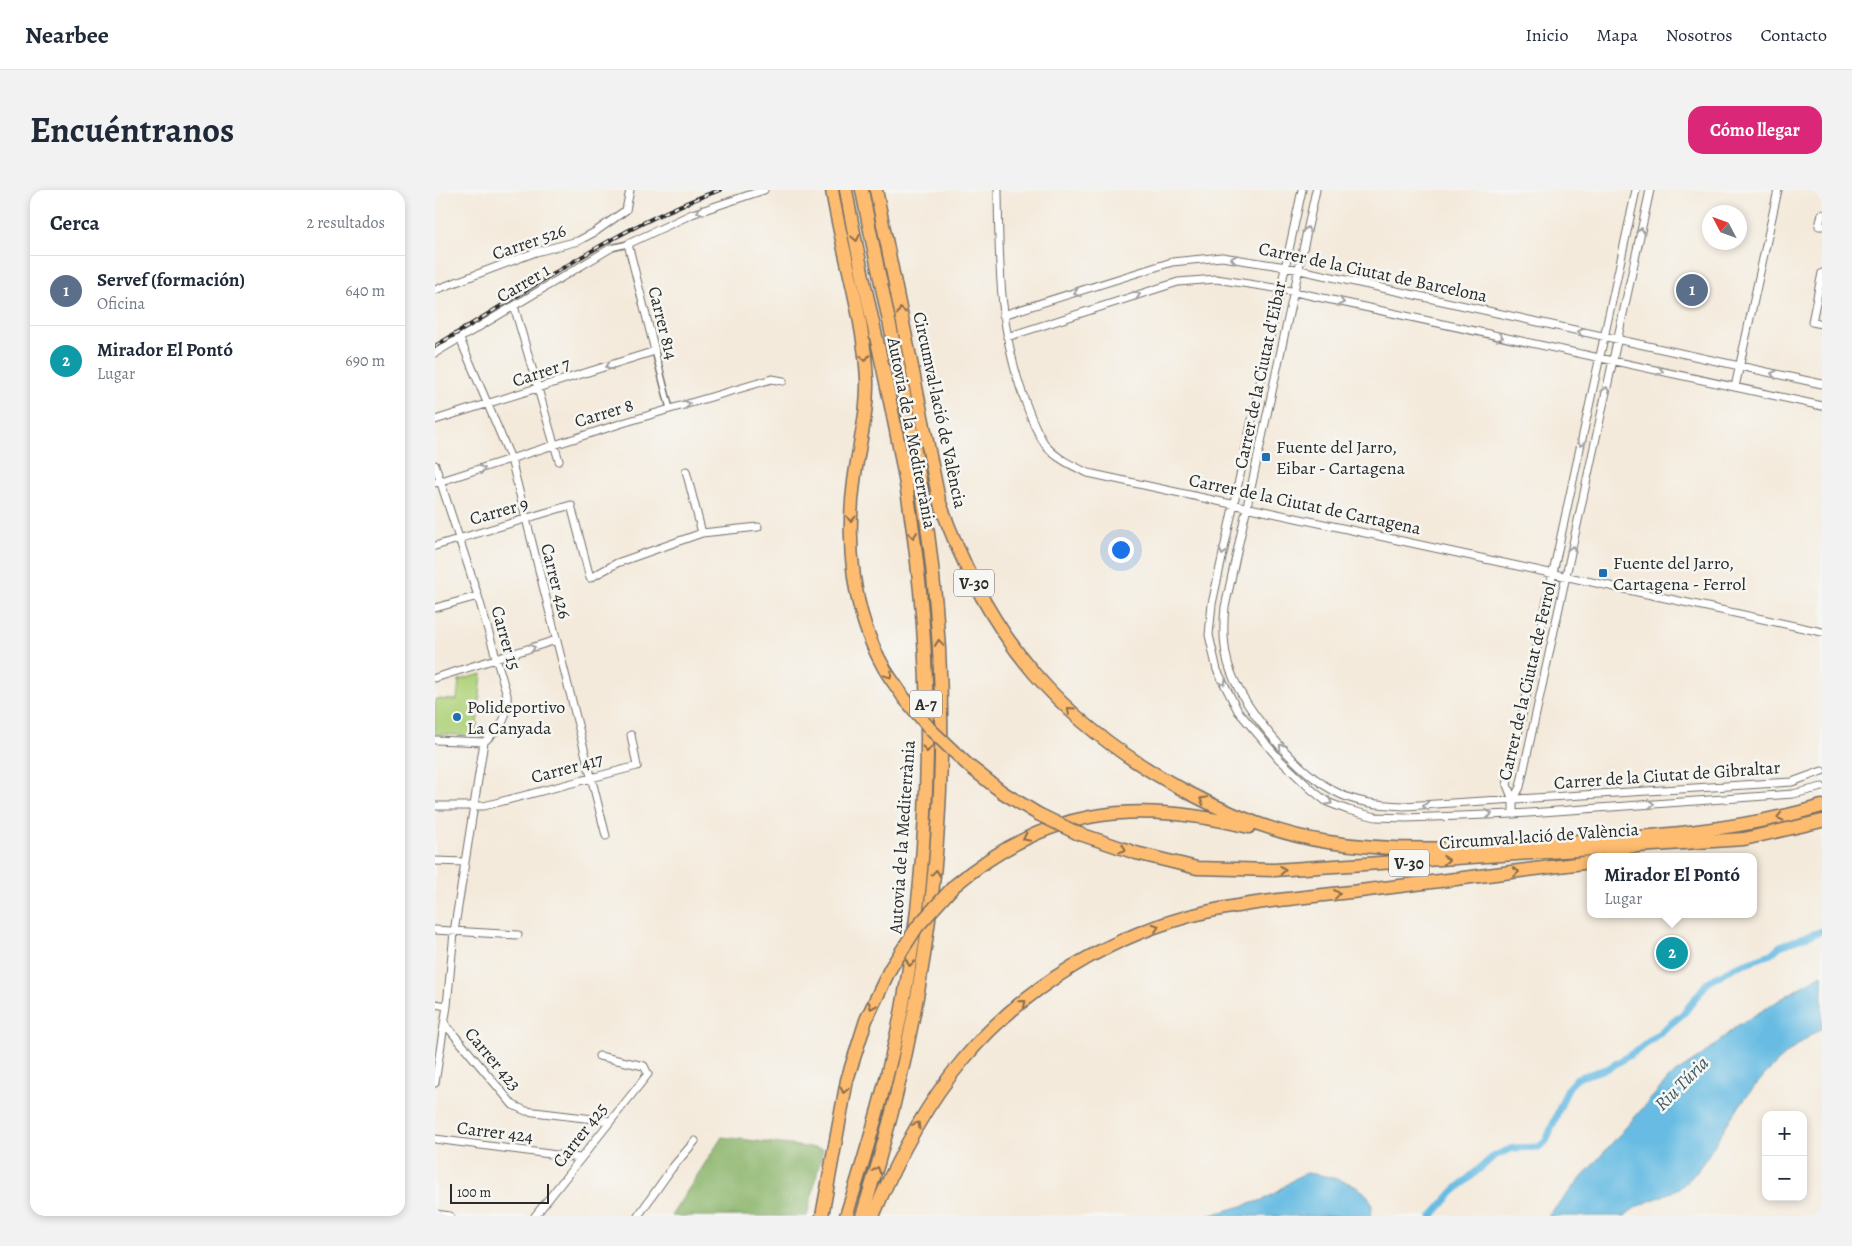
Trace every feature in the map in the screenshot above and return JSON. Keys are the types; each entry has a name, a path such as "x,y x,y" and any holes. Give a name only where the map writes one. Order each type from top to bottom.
{"highway":[{"name":"Circumval·lació de València","path":"832,190 865,352 865,409 851,515 851,549 856,590 865,624 883,666 904,698 931,730 969,766 1002,792 1038,814 1077,833 1136,853 1197,868 1274,870 1744,839 1822,821"},
{"name":"Autovia de la Mediterrània","path":"846,190 909,505 925,654 927,732 921,874 912,950 887,1074 867,1152 846,1216"},
{"name":"Autovia de la Mediterrània","path":"862,190 924,503 933,566 942,692 941,800 936,876 926,953 902,1076 881,1157 862,1216"},
{"name":"Circumval·lació de València","path":"876,190 939,500 953,538 983,602 1017,653 1053,695 1105,742 1154,775 1218,808 1281,832 1326,842 1376,848 1459,848 1667,835 1769,819 1822,806"},
{"path":"822,1216 847,1080 866,1020 890,969 917,927 963,878 1002,850 1037,833 1103,813 1165,811 1210,817 1264,830 1281,832"},
{"path":"1665,853 1726,845 1744,839"},
{"path":"873,1216 914,1130 963,1059 996,1025 1031,996 1079,963 1111,946 1174,921 1254,904 1587,862"}],"street":[{"name":"Carrer 526","path":"435,290 536,252 578,241 626,210 630,190"},
{"path":"628,244 692,214 764,190"},
{"name":"Carrer de la Ciutat de Cartagena","path":"999,190 999,276 1007,337 1020,388 1036,429 1047,447 1062,460 1088,473 1822,632"},
{"name":"Carrer de la Ciutat d'Eibar","path":"1234,504 1302,190"},
{"name":"Carrer de la Ciutat d'Eibar","path":"1247,507 1316,190"},
{"name":"Carrer de la Ciutat de Ferrol","path":"1513,800 1507,785 1635,190"},
{"name":"Carrer de la Ciutat de Ferrol","path":"1513,800 1520,787 1650,190"},
{"path":"1735,387 1777,190"},
{"path":"1822,214 1819,226 1822,226"},
{"name":"Carrer 1","path":"435,353 611,248 628,244"},
{"name":"Carrer 814","path":"628,244 670,409"},
{"name":"Carrer de la Ciutat de Barcelona","path":"1003,315 1172,262 1222,257 1285,267 1822,384"},
{"path":"1822,273 1812,322 1822,324"},
{"name":"Carrer de la Ciutat de Barcelona","path":"1007,337 1178,282 1215,279 1281,289 1822,406"},
{"path":"514,306 559,461"},
{"name":"Carrer 426","path":"460,339 511,460 606,836"},
{"name":"Carrer 7","path":"435,420 655,351"},
{"name":"Carrer 8","path":"438,482 511,460 554,444 772,379 783,381"},
{"name":"Carrer 15","path":"435,465 438,482 460,539 507,695 508,711 501,727 485,742"},
{"path":"686,471 702,533 758,527"},
{"name":"Carrer de la Ciutat de Gibraltar","path":"1234,504 1212,604 1209,635 1217,670 1238,711 1279,759 1327,802 1376,817 1513,814 1793,794 1822,787"},
{"name":"Carrer 9","path":"435,546 571,505 591,578 617,563 702,533"},
{"name":"Carrer de la Ciutat de Gibraltar","path":"1247,507 1225,607 1223,634 1229,664 1246,704 1286,752 1320,783 1334,792 1362,801 1404,806 1792,782 1822,771"},
{"path":"435,608 478,596"},
{"path":"435,678 556,640"},
{"name":"Carrer 417","path":"435,806 475,807 637,766 631,735"},
{"path":"435,740 485,742 454,932 445,1024 436,1061 435,1082"},
{"path":"1513,800 1513,814"},
{"path":"435,861 465,862"},
{"path":"435,930 518,936"},
{"path":"435,1004 447,1006"},
{"name":"Carrer 423","path":"445,1024 513,1105 526,1111 610,1121"},
{"name":"Carrer 425","path":"535,1216 648,1074 644,1066 599,1056"},
{"name":"Carrer 424","path":"435,1139 580,1158"},
{"path":"638,1216 672,1168 695,1141"},
{"path":"435,1214 450,1216"}],"green space":[{"name":"Polideportivo La Canyada","path":"482,674 476,736 435,734 435,699 457,700 459,680"},
{"path":"722,1137 823,1149 807,1216 671,1216"}],"water":[{"name":"Riu Túria","path":"1822,974 1822,1028 1786,1054 1755,1086 1731,1118 1702,1165 1688,1181 1673,1191 1639,1206 1625,1216 1548,1216 1671,1076 1700,1057 1737,1026"},
{"path":"1306,1173 1326,1176 1361,1190 1368,1197 1372,1206 1370,1216 1207,1216 1263,1200"}],"waterway":[{"path":"1432,1216 1453,1192 1494,1156 1513,1148 1539,1147 1546,1141 1568,1088 1577,1078 1609,1068 1641,1048 1684,1013 1708,982 1735,967 1771,954 1780,946 1822,931"}],"railway":[{"path":"435,346 609,241 645,222 720,190"}],"place":[{"name":"Servef (formación)","path":"1692,290"},
{"name":"Fuente del Jarro, Eibar - Cartagena","path":"1266,457"},
{"name":"Fuente del Jarro, Cartagena - Ferrol","path":"1603,573"},
{"name":"Polideportivo La Canyada","path":"457,717"},
{"name":"Mirador El Pontó","path":"1672,953"}]}
